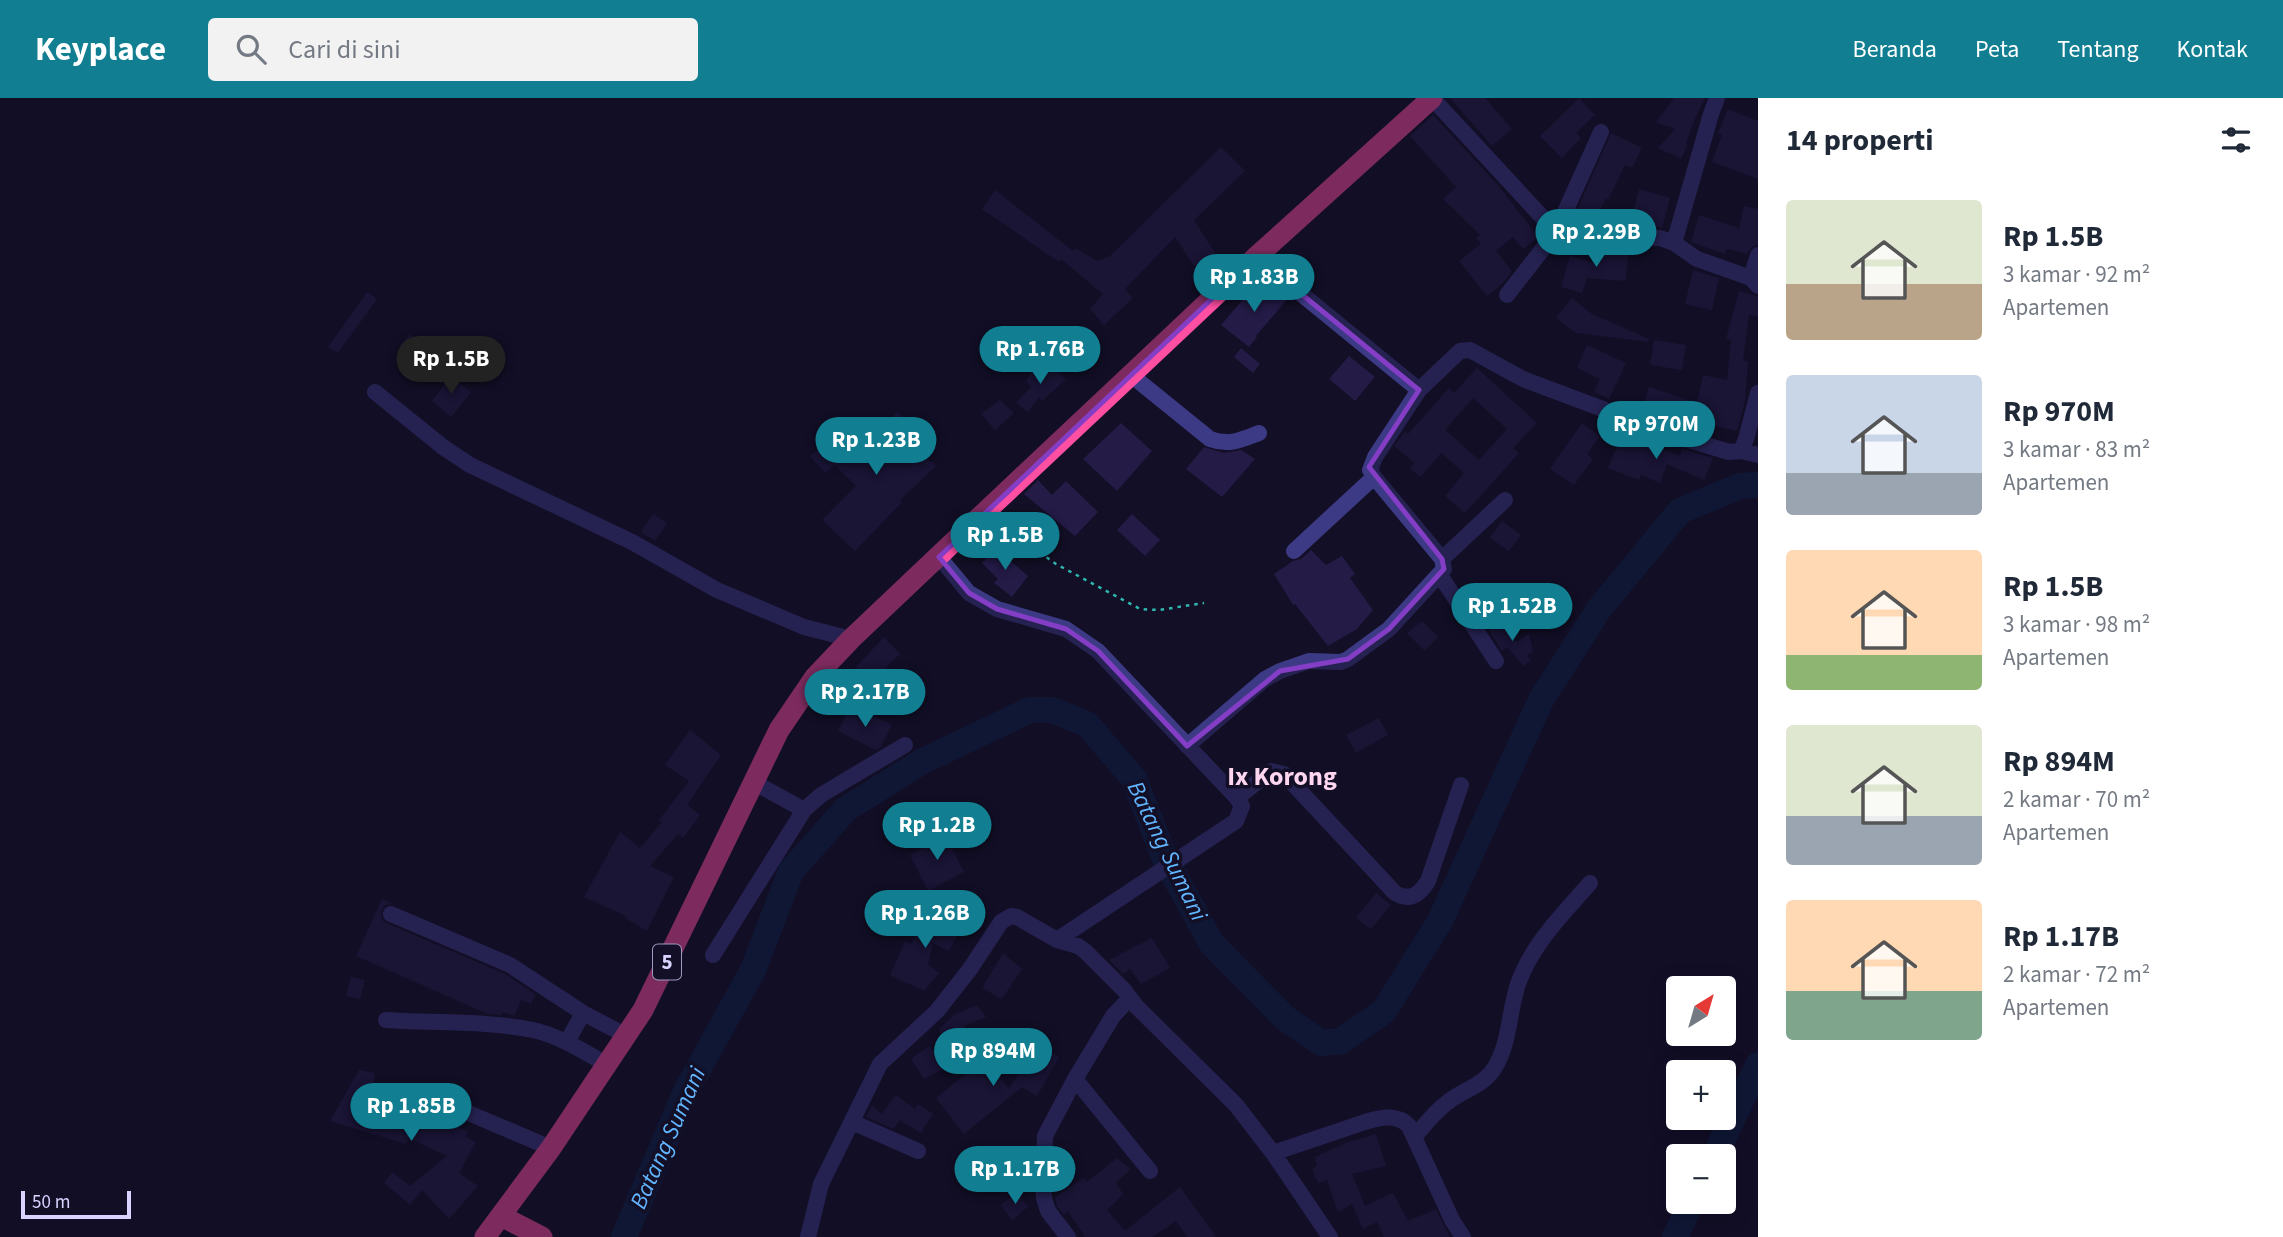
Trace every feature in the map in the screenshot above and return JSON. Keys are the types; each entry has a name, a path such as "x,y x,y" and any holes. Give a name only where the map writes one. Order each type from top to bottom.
{"highway":[{"name":"5","path":"501,1216 627,1036 653,991 779,730 810,684 852,639 984,513 1256,257 1432,98"},
{"path":"485,1237 501,1216 542,1237"}],"street":[{"path":"1432,98 1556,232 1569,236 1660,238 1674,243 1697,258 1755,282 1758,255"},
{"path":"1674,243 1717,98"},
{"path":"1507,295 1556,232 1601,132"},
{"path":"1256,257 1419,390"},
{"path":"1496,661 1441,567 1370,470 1371,463 1419,390 1460,351 1470,350 1523,379 1669,434 1729,452 1741,451 1758,455"},
{"path":"1131,375 1210,439 1233,444 1259,433"},
{"path":"375,392 443,447 470,465 632,542 717,590 804,627 852,639"},
{"path":"1741,451 1758,393"},
{"path":"1294,551 1374,477"},
{"path":"1187,746 1265,679 1309,661 1341,662 1389,629 1441,567 1505,500"},
{"path":"939,557 969,593 997,609 1066,629 1098,651 1128,680 1242,806 1236,821 1057,940"},
{"path":"713,955 804,810 821,795 905,744"},
{"path":"1237,798 1271,771 1284,774 1395,893 1403,898 1411,898 1422,890 1428,881 1461,785"},
{"path":"753,782 804,810"},
{"path":"1414,1137 1446,1102 1480,1084 1496,1067 1525,965 1538,945 1590,883"},
{"path":"391,914 510,965 583,1013 627,1036"},
{"path":"808,1237 821,1185 880,1064 937,1011 1006,917 1017,917 1057,940 1085,951 1124,990 1129,999 1236,1105 1273,1153 1330,1237"},
{"path":"1068,1237 1046,1204 1043,1190 1045,1140 1048,1129 1075,1079 1113,1016 1129,999"},
{"path":"567,1042 583,1013"},
{"path":"386,1020 511,1027 535,1031 567,1042 608,1065"},
{"path":"1075,1079 1150,1171"},
{"path":"445,1103 551,1148"},
{"path":"1273,1153 1382,1117 1403,1120 1463,1237"},
{"path":"852,1122 918,1152"}],"path":[{"path":"984,513 1056,564 1140,608 1159,610 1204,603"}],"highlighted area":[{"path":"1256,257 1419,390 1369,467 1442,559 1444,569 1389,629 1348,659 1280,671 1187,746 1098,651 1066,629 997,609 969,593 939,557"}],"building":[{"path":"1450,98 1485,98 1512,129 1492,146"},
{"path":"1579,98 1595,115 1576,133 1581,138 1562,158 1540,136"},
{"path":"1674,98 1705,98 1681,159 1658,148 1675,129 1656,122"},
{"path":"1728,109 1758,121 1758,179 1712,162 1722,135 1718,133"},
{"path":"1433,115 1498,185 1538,237 1523,249 1513,237 1496,251 1512,271 1504,282 1487,296 1459,261 1481,244 1476,238 1480,235 1443,199 1456,187 1410,136"},
{"path":"1611,133 1642,148 1632,168 1625,165 1592,226 1574,217"},
{"path":"1221,147 1245,171 1194,220 1215,253 1194,266 1175,237 1125,289 1133,298 1104,325 1090,309 1103,294 1061,259 1059,262 982,209 995,190 1073,251 1075,248 1097,261 1109,257"},
{"path":"1639,189 1670,198 1662,228 1631,220"},
{"path":"1744,206 1758,209 1758,245 1751,247 1747,254 1727,249 1725,254 1691,242 1699,215 1739,228"},
{"path":"1598,248 1628,249 1626,281 1587,278 1582,293 1561,287 1570,256 1597,264"},
{"path":"1693,270 1719,278 1712,310 1685,304"},
{"path":"1273,284 1289,297 1249,347 1221,325 1250,291 1260,299"},
{"path":"1739,291 1758,296 1758,316 1749,315 1743,361 1748,362 1745,401 1737,431 1656,411 1654,416 1641,412 1649,387 1697,403 1703,375 1727,380 1731,340 1726,339"},
{"path":"367,292 377,299 338,353 328,347"},
{"path":"1572,298 1592,314 1649,339 1648,342 1576,333 1556,318"},
{"path":"410,334 423,345 414,356 400,345"},
{"path":"1654,340 1686,345 1682,370 1650,365"},
{"path":"1587,345 1626,363 1609,399 1594,392 1600,379 1577,368"},
{"path":"1241,348 1260,364 1253,373 1234,357"},
{"path":"1349,356 1375,377 1355,401 1329,379"},
{"path":"1036,365 1040,371 1050,366 1066,379 1042,401 1039,397 1028,412 1016,403 1031,387 1026,381"},
{"path":"1477,368 1537,423 1513,448 1519,453 1465,513 1445,496 1464,473 1441,453 1421,477 1410,469 1415,463 1394,446 1405,431 1408,434 1449,388 1454,393","holes":["1473,398 1507,429 1479,460 1445,430"]},
{"path":"451,376 471,392 451,417 432,401"},
{"path":"1000,400 1014,413 995,430 981,414"},
{"path":"897,412 938,448 927,458 936,466 900,500 902,502 855,551 822,520 856,486 835,465 825,473 810,456 834,436 850,455"},
{"path":"1121,423 1152,451 1117,491 1083,459"},
{"path":"1582,423 1600,436 1587,454 1593,459 1574,485 1550,469"},
{"path":"1636,438 1680,456 1682,449 1713,458 1704,480 1667,464 1660,483 1641,475 1639,480 1608,468 1619,442 1632,447"},
{"path":"1204,447 1224,453 1241,450 1255,459 1222,497 1186,469"},
{"path":"1038,480 1052,495 1066,481 1098,512 1075,536 1024,494"},
{"path":"653,514 667,523 655,541 641,532"},
{"path":"1132,514 1160,540 1145,556 1117,530"},
{"path":"1502,521 1521,535 1509,551 1490,538"},
{"path":"996,548 1028,576 1012,597 994,583 998,579 982,563"},
{"path":"1311,550 1326,565 1342,556 1355,574 1350,578 1373,610 1357,629 1328,646 1295,604 1293,605 1274,574 1293,561 1301,559"},
{"path":"1499,620 1517,642 1529,634 1533,652 1527,655 1531,660 1524,666 1507,647 1502,651 1489,631"},
{"path":"1422,621 1438,637 1425,651 1407,633"},
{"path":"884,637 900,654 886,667 890,670 876,685 856,667"},
{"path":"849,709 863,716 865,712 892,725 880,748 876,750 838,731"},
{"path":"1379,718 1388,735 1356,753 1346,735"},
{"path":"690,730 721,755 687,805 700,815 683,838 678,834 650,866 674,877 647,931 625,918 626,916 584,897 620,832 640,848 662,822 659,820 689,781 665,765"},
{"path":"943,831 964,872 928,891 910,855 923,848 921,843"},
{"path":"1376,893 1391,905 1371,929 1356,918"},
{"path":"382,899 393,904 385,905 381,911 382,920 386,923 505,974 535,994 531,1004 521,1000 514,1016 503,1012 502,1015 488,1014 356,956"},
{"path":"930,908 963,925 949,951 933,943 928,965 939,973 924,991 890,975 905,942 911,944"},
{"path":"1152,938 1170,968 1141,984 1130,969 1123,974 1109,960"},
{"path":"1003,953 1022,969 1002,999 982,988"},
{"path":"351,977 365,980 360,999 346,996"},
{"path":"977,1005 986,1017 966,1025 956,1041 945,1044 939,1029 954,1015"},
{"path":"1036,1044 1059,1057 1037,1096 1022,1087 964,1134 936,1098 984,1059 1009,1089"},
{"path":"929,1046 947,1067 924,1079 911,1059"},
{"path":"359,1070 374,1073 374,1089 392,1096 389,1102 415,1112 414,1134 432,1118 436,1121 442,1118 468,1132 465,1137 476,1142 459,1173 478,1186 449,1219 422,1190 410,1205 384,1183 392,1172 410,1186 447,1156 409,1138 406,1144 330,1121"},
{"path":"896,1095 915,1109 918,1104 933,1114 921,1133 900,1120 893,1129 866,1117 872,1106 882,1114"},
{"path":"1376,1134 1386,1166 1352,1174 1365,1206 1393,1193 1408,1221 1436,1209 1450,1237 1384,1237 1377,1222 1363,1229 1352,1204 1338,1212 1327,1180 1318,1183 1312,1169 1317,1166 1315,1157 1348,1142"},
{"path":"1117,1158 1131,1169 1116,1183 1123,1194 1107,1210 1125,1231 1180,1187 1216,1237 1187,1237 1176,1221 1152,1237 1085,1237 1068,1211 1064,1215 1057,1206 1055,1197 1084,1178 1087,1182"},
{"path":"1017,1192 1028,1207 1012,1220 1001,1205"}],"waterway":[{"name":"Batang Sumani","path":"624,1237 686,1091 753,970 791,871 846,809 923,761 1030,710 1052,710 1087,724 1134,779 1165,859 1212,944 1285,1018 1321,1043 1341,1041 1384,1011 1440,921 1541,700 1599,609 1680,511 1740,486 1758,485"},
{"name":"Batang Sumani","path":"1720,1144 1758,1065"},
{"name":"Batang Sumani","path":"1675,1237 1686,1214"}],"district":[{"name":"Ix Korong","path":"1282,776"}]}
